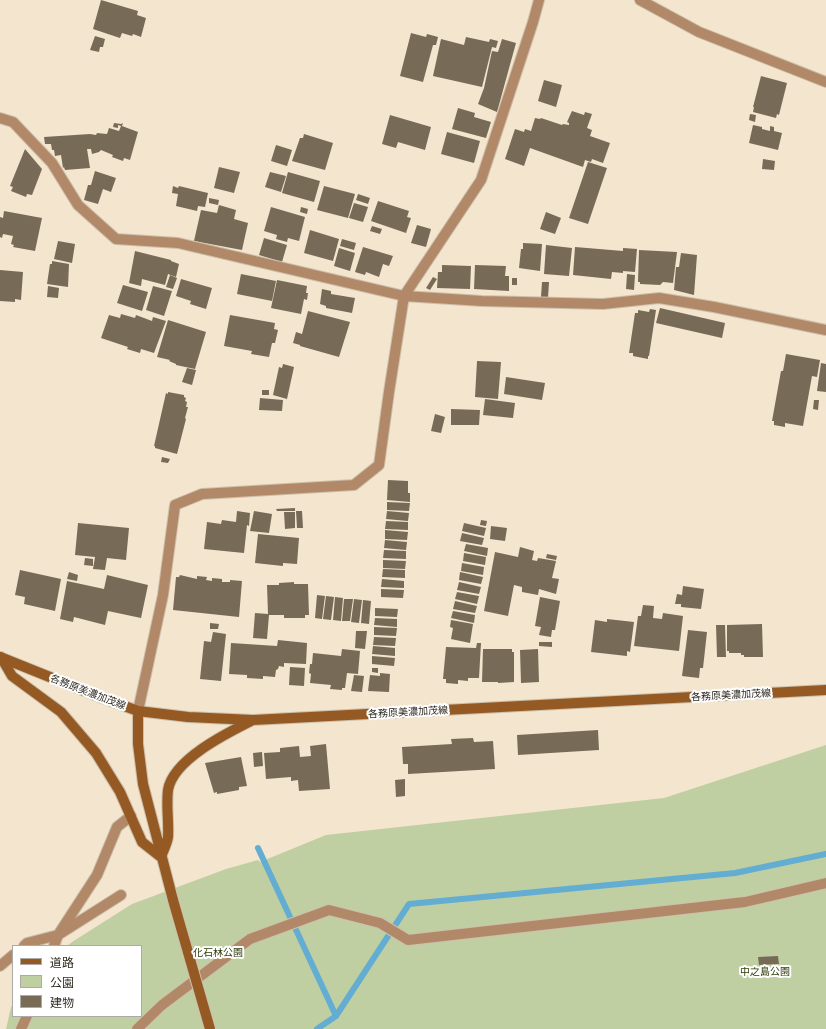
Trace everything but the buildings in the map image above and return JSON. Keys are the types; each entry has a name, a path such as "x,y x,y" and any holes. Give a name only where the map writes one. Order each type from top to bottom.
{"main road":[{"name":"各務原美濃加茂線","path":"0,657 138,711 188,717 253,720 826,690"},
{"path":"0,657 12,676 61,712 96,753 120,792 142,842 161,857"},
{"path":"138,711 138,744 143,784 161,857 210,1029"},
{"path":"161,857 168,838 168,789 174,774 187,760 232,731 253,720"}],"street":[{"path":"138,711 163,595 175,505 202,494 354,485 379,465 404,296 481,180 539,0"},
{"path":"640,0 699,32 826,82"},
{"path":"0,118 13,122 52,163 78,205 116,238 178,243 404,296 482,301 603,304 659,298 714,307 826,330"},
{"path":"54,945 58,935 96,875 117,827 131,816"},
{"path":"137,1029 162,1005 250,940 329,910 380,923 408,940 745,902 826,883"},
{"path":"25,945 27,943 58,935 121,895"},
{"path":"0,966 12,956"},
{"path":"21,1029 26,1017"}],"green space":[{"path":"826,745 826,1029 6,1029 12,1006 12,1017 142,1017 142,945 68,945 132,904 226,869 258,860 260,862 326,835 664,798"}],"waterway":[{"path":"258,848 336,1016 317,1029"},
{"path":"336,1016 409,904 735,873 826,854"}],"park label":[{"name":"化石林公園","path":"218,953"},
{"name":"中之島公園","path":"765,972"}]}
